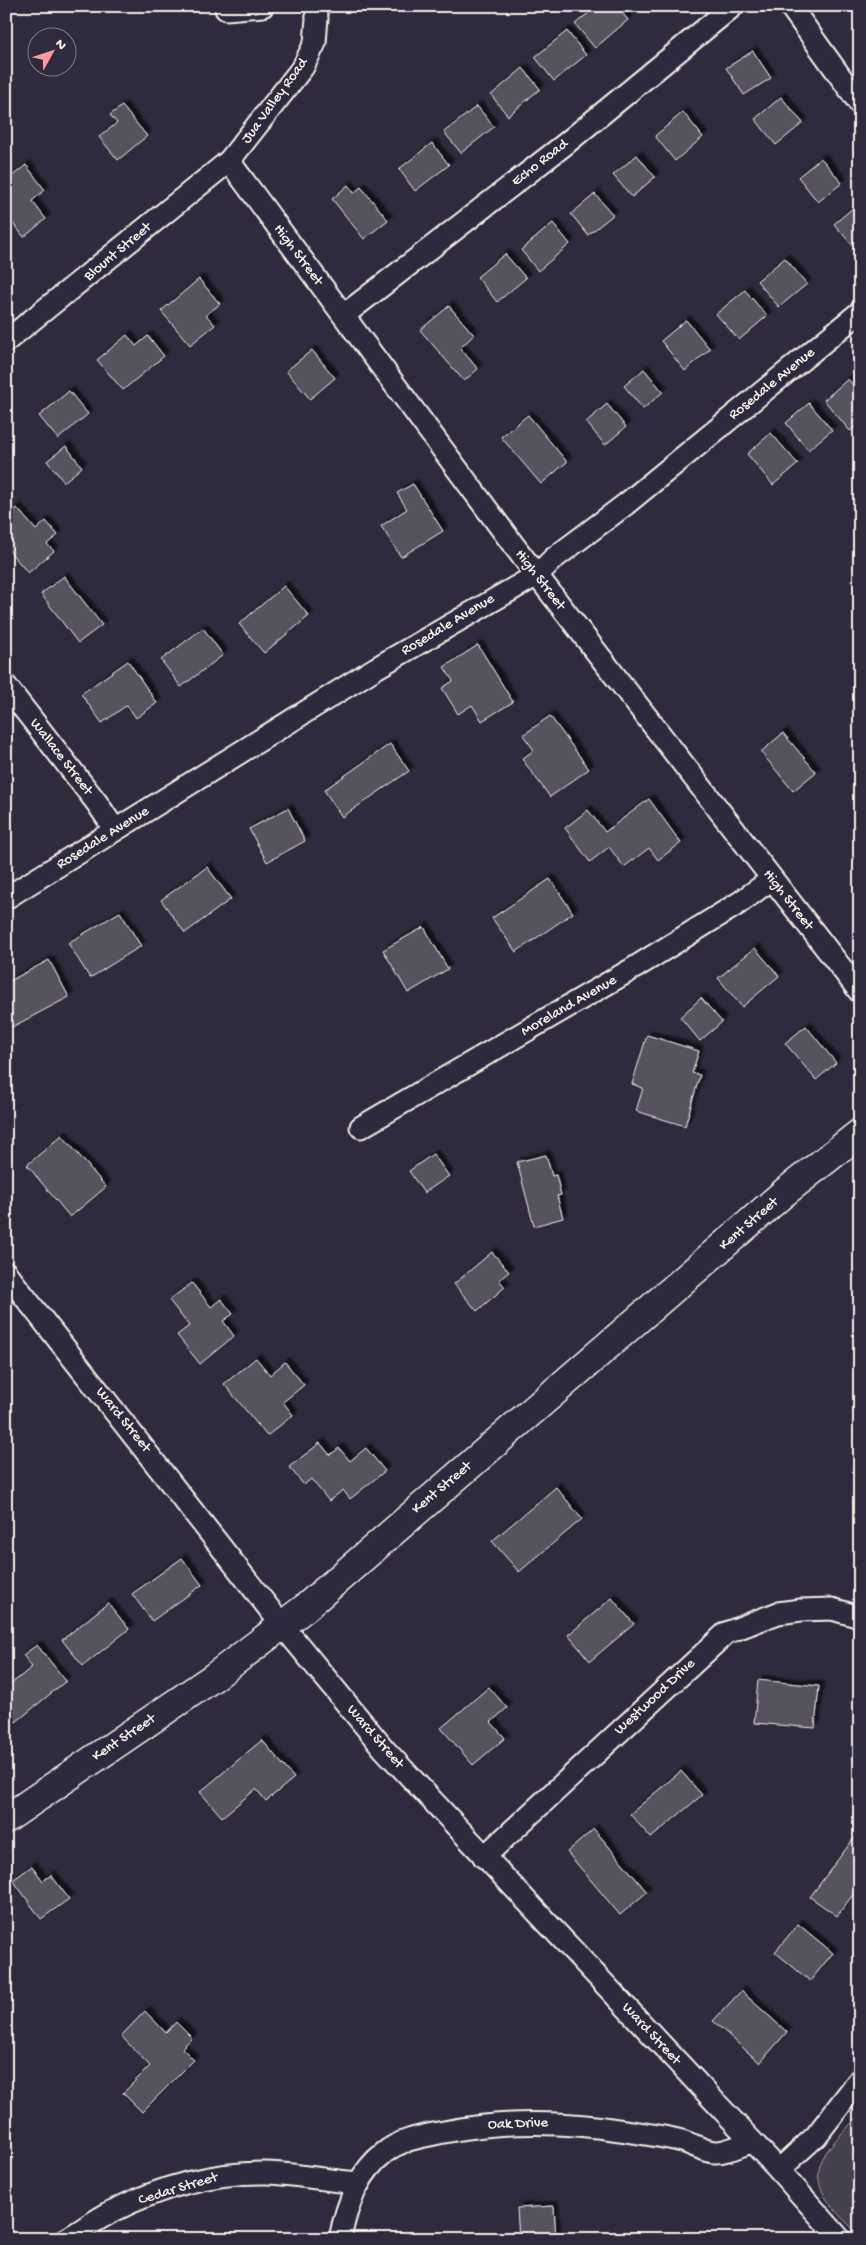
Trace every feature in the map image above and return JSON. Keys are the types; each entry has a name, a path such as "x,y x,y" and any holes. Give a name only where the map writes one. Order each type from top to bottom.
{"street":[{"path":"226,9 263,6"},
{"name":"Jua Valley Road","path":"229,161 303,67 315,43 316,6"},
{"name":"Echo Road","path":"344,315 564,145 733,6"},
{"path":"790,6 860,104"},
{"name":"High Street","path":"229,161 537,575 860,992"},
{"name":"Blount Street","path":"6,341 229,161"},
{"name":"Rosedale Avenue","path":"6,898 376,668 537,575 553,558 626,504 860,312"},
{"name":"Wallace Street","path":"6,686 97,803 115,830"},
{"name":"Moreland Avenue","path":"361,1127 634,968 739,903 772,879"},
{"name":"Kent Street","path":"6,1818 214,1677 282,1625 620,1337 785,1192 860,1133"},
{"name":"Ward Street","path":"6,1274 282,1625 384,1749 779,2170 840,2239"},
{"name":"Westwood Drive","path":"484,1856 726,1633 778,1613 801,1610 832,1609 860,1616"},
{"path":"779,2170 816,2136 860,2079"},
{"name":"Oak Drive","path":"340,2239 343,2221 358,2183 370,2165 384,2152 400,2143 419,2136 480,2125 544,2122 597,2126 674,2140 715,2152 751,2142"},
{"name":"Cedar Street","path":"67,2239 112,2211 159,2192 204,2179 246,2173 269,2173 358,2183"}],"shaded area":[{"path":"860,2114 860,2236 835,2211 828,2201 822,2191 819,2169 830,2146"}],"building":[{"path":"597,6 617,6 628,20 595,48 575,24"},
{"path":"567,31 586,55 554,81 535,57"},
{"path":"753,51 771,78 744,95 726,68"},
{"path":"523,68 540,89 508,116 491,95"},
{"path":"781,97 803,123 776,145 755,119"},
{"path":"122,106 147,136 118,160 99,137 117,123 110,115"},
{"path":"477,106 494,127 461,153 444,132"},
{"path":"683,112 703,137 675,161 655,136"},
{"path":"432,143 449,165 415,191 399,169"},
{"path":"637,155 655,177 632,197 613,175"},
{"path":"821,158 842,183 818,202 798,177"},
{"path":"26,165 45,190 32,201 46,219 24,237 6,215 6,181"},
{"path":"348,185 354,193 361,187 388,220 364,239 332,199"},
{"path":"595,194 613,215 588,235 571,214"},
{"path":"860,202 860,252 859,253 834,224"},
{"path":"553,223 570,244 538,271 521,250"},
{"path":"505,254 526,278 497,302 477,277"},
{"path":"785,258 807,284 779,307 757,281"},
{"path":"199,279 220,304 206,315 215,325 190,345 161,311"},
{"path":"745,290 767,316 739,340 716,314"},
{"path":"449,306 474,335 460,348 478,369 464,381 420,330"},
{"path":"686,320 710,349 685,371 661,341"},
{"path":"127,335 136,346 148,336 164,356 123,390 97,360"},
{"path":"312,350 335,378 310,399 286,371"},
{"path":"644,369 663,392 643,409 624,386"},
{"path":"848,379 860,393 860,423 850,431 824,400"},
{"path":"69,391 88,414 58,439 39,416"},
{"path":"809,403 832,430 808,450 786,423"},
{"path":"607,404 626,427 605,445 586,422"},
{"path":"528,415 567,462 541,484 501,437"},
{"path":"771,433 798,464 773,485 747,454"},
{"path":"66,446 82,467 64,482 47,461"},
{"path":"413,484 443,531 401,557 381,526 407,509 397,493"},
{"path":"17,508 36,530 46,521 58,535 47,544 54,551 28,573 6,547 6,517"},
{"path":"64,576 102,625 78,643 41,594"},
{"path":"284,586 309,616 264,653 239,624"},
{"path":"203,628 223,655 181,687 161,660"},
{"path":"478,645 513,702 482,721 472,705 458,714 442,688 453,681 444,667"},
{"path":"128,661 157,703 136,718 127,705 102,723 81,694"},
{"path":"550,716 589,769 550,797 522,759 534,750 523,735"},
{"path":"783,733 816,772 793,791 761,752"},
{"path":"390,744 409,771 342,817 324,790"},
{"path":"649,799 681,843 658,860 649,848 624,867 609,847 590,862 565,828 588,810 605,832"},
{"path":"288,808 305,841 267,862 249,829"},
{"path":"207,867 231,899 185,933 161,900"},
{"path":"550,879 573,913 516,952 492,918"},
{"path":"120,912 141,946 90,978 68,943"},
{"path":"424,927 448,969 408,993 383,950"},
{"path":"755,948 779,976 742,1007 718,978"},
{"path":"49,960 69,997 12,1027 6,1016 6,983"},
{"path":"701,998 722,1022 700,1041 680,1017"},
{"path":"806,1026 836,1063 816,1080 785,1043"},
{"path":"647,1035 699,1051 692,1073 700,1075 685,1126 636,1111 643,1088 632,1084"},
{"path":"62,1135 106,1187 70,1217 27,1165"},
{"path":"433,1154 449,1176 424,1193 409,1171"},
{"path":"546,1155 552,1176 556,1175 561,1195 557,1196 563,1218 534,1226 517,1162"},
{"path":"492,1252 509,1272 499,1280 505,1287 477,1311 454,1284"},
{"path":"192,1283 211,1307 221,1299 233,1314 223,1321 234,1336 200,1364 177,1335 189,1326 169,1300"},
{"path":"256,1358 270,1375 285,1362 304,1385 283,1402 293,1415 267,1436 224,1384"},
{"path":"320,1443 330,1455 339,1448 350,1461 366,1448 385,1471 350,1499 343,1490 329,1501 311,1479 304,1485 289,1467"},
{"path":"556,1487 582,1519 519,1572 492,1541"},
{"path":"182,1558 202,1585 152,1621 132,1594"},
{"path":"612,1598 634,1624 590,1661 568,1635"},
{"path":"108,1603 129,1629 83,1666 62,1640"},
{"path":"37,1645 66,1681 16,1722 6,1710 6,1688 32,1667 23,1655"},
{"path":"758,1680 819,1686 815,1728 754,1723"},
{"path":"489,1687 507,1708 491,1722 505,1738 473,1765 441,1728"},
{"path":"262,1740 294,1778 266,1801 256,1789 222,1817 200,1792"},
{"path":"681,1771 702,1795 651,1838 630,1814"},
{"path":"594,1829 647,1892 620,1915 567,1852"},
{"path":"854,1838 860,1842 860,1885 837,1916 810,1897"},
{"path":"32,1866 43,1881 51,1875 69,1899 41,1919 13,1880"},
{"path":"798,1924 833,1953 810,1981 775,1952"},
{"path":"741,1991 787,2032 760,2063 713,2021"},
{"path":"145,2011 166,2033 176,2022 192,2038 182,2048 194,2060 142,2112 123,2093 150,2066 121,2036"},
{"path":"554,2206 556,2239 519,2239 517,2208"}]}
